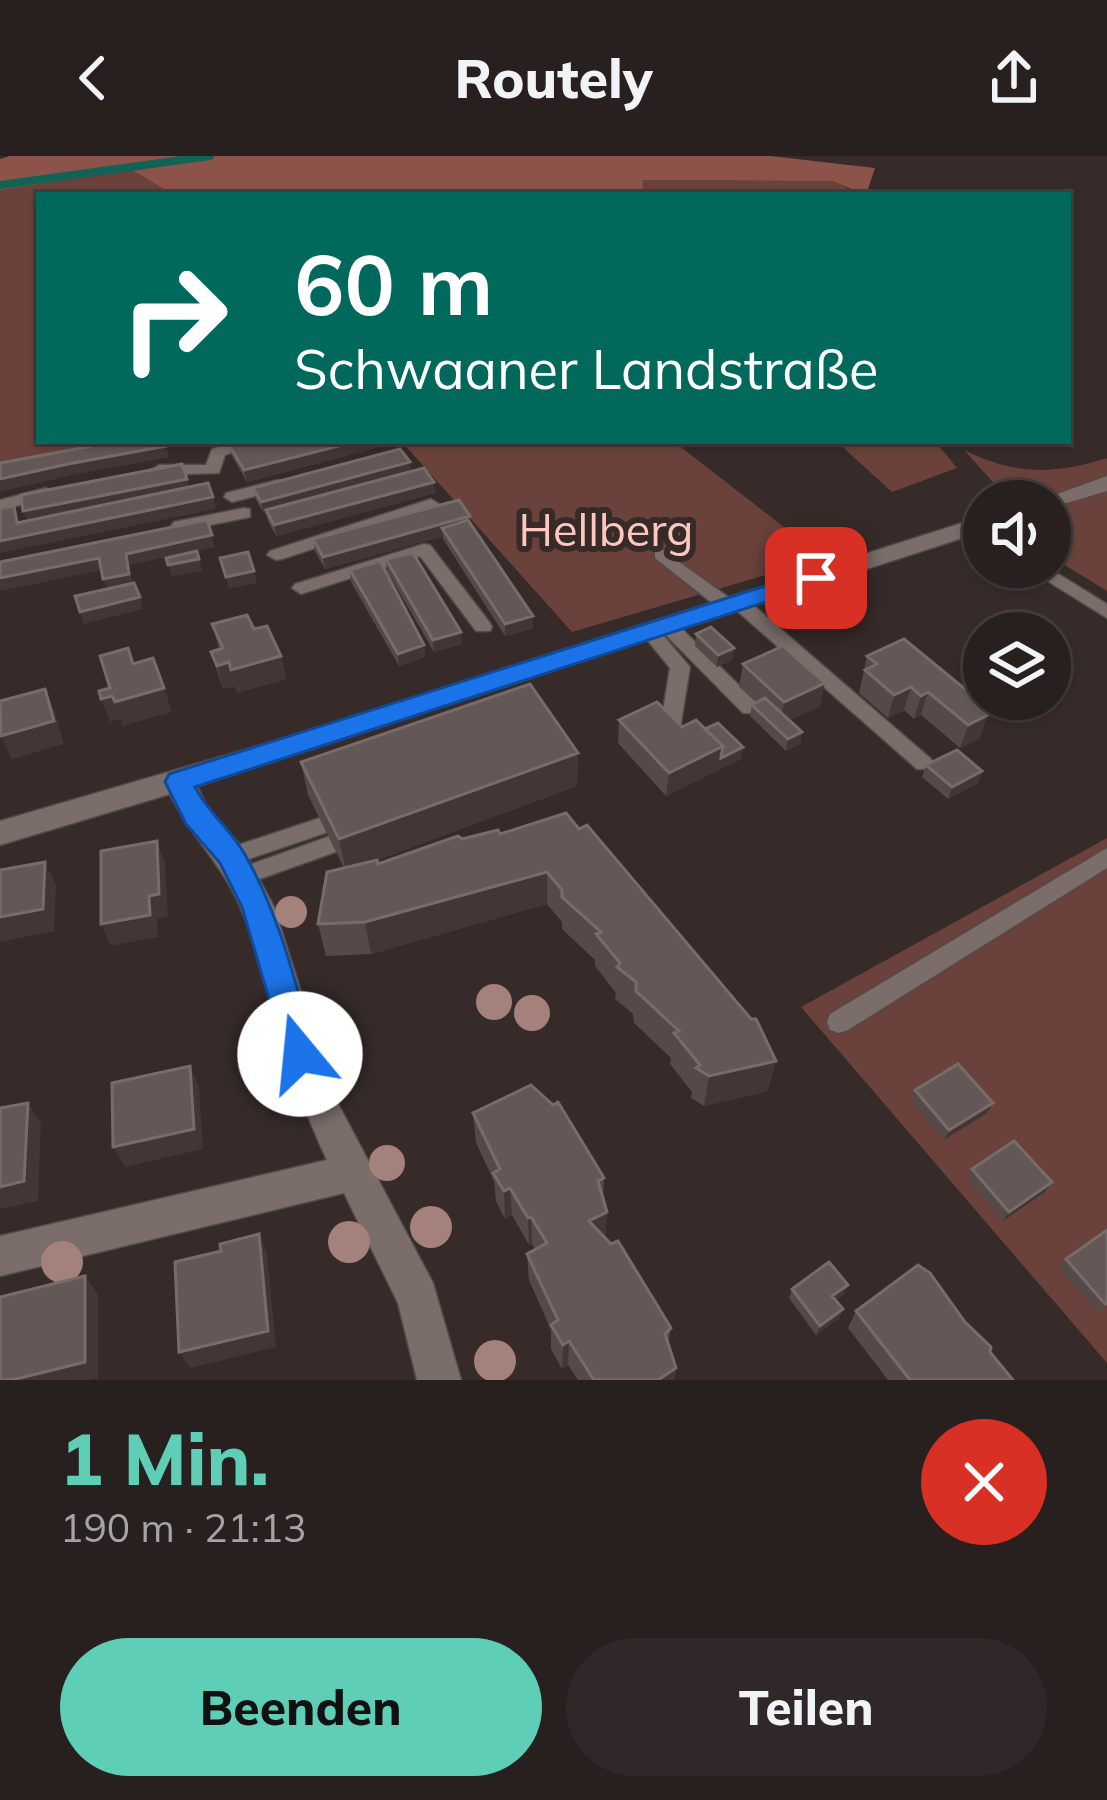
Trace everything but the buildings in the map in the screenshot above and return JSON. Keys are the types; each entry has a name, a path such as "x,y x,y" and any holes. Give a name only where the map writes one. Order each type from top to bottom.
{"street":[{"path":"1071,494 1107,483"},
{"path":"0,833 179,782 963,534"},
{"path":"179,782 196,816 237,866 257,907 300,1054 350,1173 418,1298 439,1380"},
{"path":"0,1256 350,1173"}],"lane":[{"path":"130,475 212,470 218,452 246,444"},
{"path":"155,531 238,505 298,479"},
{"path":"0,505 62,489"},
{"path":"276,555 431,504"},
{"path":"301,588 424,549 483,627"},
{"path":"661,554 733,604 924,764"},
{"path":"1068,588 1107,612"},
{"path":"658,628 750,708"},
{"path":"658,628 680,667 670,728"},
{"path":"237,866 328,835"},
{"path":"839,1022 1107,857"}],"green space":[{"path":"133,170 169,192 36,192 36,444 104,444 0,463 0,190"},
{"path":"641,180 832,181 856,192 643,192"},
{"name":"Hellberg","path":"404,444 677,444 824,558 572,632"},
{"path":"839,444 937,444 957,468 892,492"},
{"path":"964,450 1034,470 1107,458 1107,591 1071,569 1071,480 991,480"},
{"path":"1107,838 1107,1363 801,1007"}],"shaded area":[{"path":"770,156 875,168 867,192 832,181 642,180 644,192 169,192 132,170 0,190 0,159"}],"waterway":[{"path":"0,185 210,156"}],"route":[{"path":"300,1054 257,907 231,856 196,816 179,782 816,578"}]}
